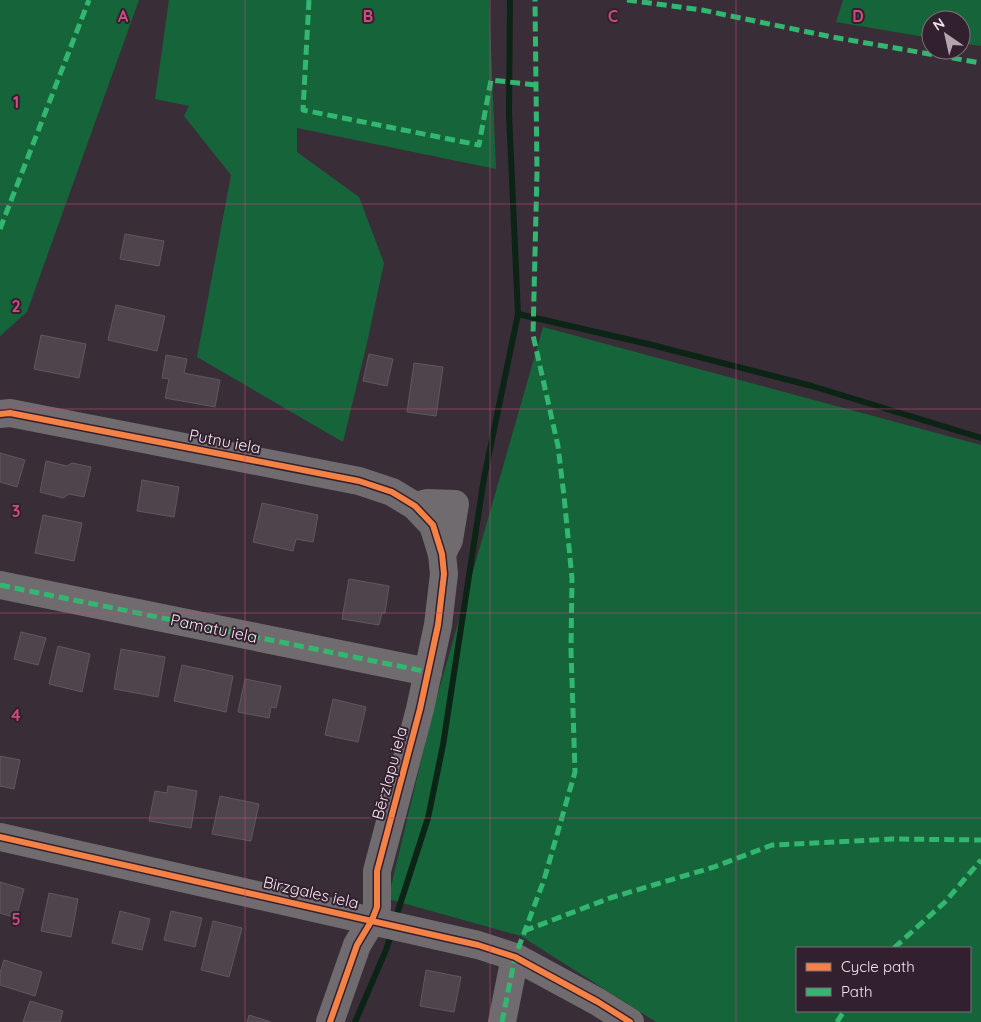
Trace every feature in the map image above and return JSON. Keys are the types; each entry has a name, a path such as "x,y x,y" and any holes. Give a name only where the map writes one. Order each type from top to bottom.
{"street":[{"name":"Putnu iela","path":"0,414 10,413 359,481 392,492 424,515 427,503 455,504 449,540 442,554"},
{"name":"Bērzlapu iela","path":"330,1022 357,945 372,920 377,907 377,871 428,672 438,625 444,574 442,554"},
{"name":"Pamatu iela","path":"0,585 428,672"},
{"name":"Birzgales iela","path":"0,837 478,945 515,957 598,1002 630,1022"},
{"path":"502,1022 515,957"}],"green space":[{"path":"0,0 139,0 27,312 0,336"},
{"path":"169,0 489,0 496,169 297,128 297,152 359,197 384,263 343,442 197,357 231,175 184,116 189,106 155,99"},
{"path":"843,0 981,0 981,46 971,44 971,10 921,10 921,36 836,22"},
{"path":"543,327 981,445 981,1022 656,1022 521,936 388,899 434,707"}],"building":[{"path":"125,234 164,241 159,266 120,259"},
{"path":"116,305 165,316 157,351 108,340"},
{"path":"41,335 86,344 79,378 34,369"},
{"path":"369,354 393,359 387,386 363,381"},
{"path":"166,355 187,359 184,373 220,380 215,407 165,398 169,379 162,378"},
{"path":"414,363 443,367 436,416 407,412"},
{"path":"0,453 25,460 17,487 0,482"},
{"path":"46,461 67,466 72,463 91,467 84,497 69,494 63,498 40,492"},
{"path":"142,480 179,487 174,517 137,511"},
{"path":"262,503 318,515 313,542 296,539 293,551 253,542"},
{"path":"43,515 82,523 74,561 35,553"},
{"path":"349,579 389,586 385,613 382,613 379,625 342,619"},
{"path":"21,632 46,638 38,665 14,659"},
{"path":"58,646 90,654 82,692 49,684"},
{"path":"121,649 165,657 158,697 114,689"},
{"path":"182,665 233,676 226,712 174,701"},
{"path":"245,679 281,686 276,708 271,707 269,718 238,712"},
{"path":"333,699 366,707 358,742 325,735"},
{"path":"0,756 20,760 14,789 0,786"},
{"path":"168,786 197,791 191,828 149,821 155,791 167,793"},
{"path":"220,796 259,804 251,841 212,834"},
{"path":"0,882 24,889 16,918 0,913"},
{"path":"49,893 78,899 71,937 41,931"},
{"path":"120,911 150,919 142,950 112,943"},
{"path":"171,911 202,918 195,947 164,940"},
{"path":"213,921 242,928 229,977 201,970"},
{"path":"4,960 42,972 35,996 0,985 0,973"},
{"path":"426,970 461,977 454,1012 420,1006"},
{"path":"30,1001 63,1011 60,1022 23,1022"},
{"path":"249,1015 271,1022 247,1022"}],"waterway":[{"path":"395,920 428,818 443,745 484,478 518,314 509,113 510,0"},
{"path":"518,314 648,344 812,386 981,438"},
{"path":"355,1022 392,932"}],"marked path":[{"path":"0,229 89,0"},
{"path":"309,0 303,110 479,145 491,80 536,85"},
{"path":"502,1022 515,957 544,880 575,772 571,650 572,578 558,446 533,335 537,172 535,0"},
{"path":"627,0 702,10 832,37 981,63"},
{"path":"0,585 428,672"},
{"path":"524,931 610,898 714,867 772,845 892,839 981,840"},
{"path":"895,947 945,902 981,860"},
{"path":"837,1022 843,1012"}],"cycle path":[{"path":"0,414 10,413 359,481 392,492 415,506 433,525 442,554 444,574 438,625 420,709 377,871 377,907 372,920 357,945 330,1022"},
{"path":"0,837 478,945 515,957 598,1002 630,1022"}]}
